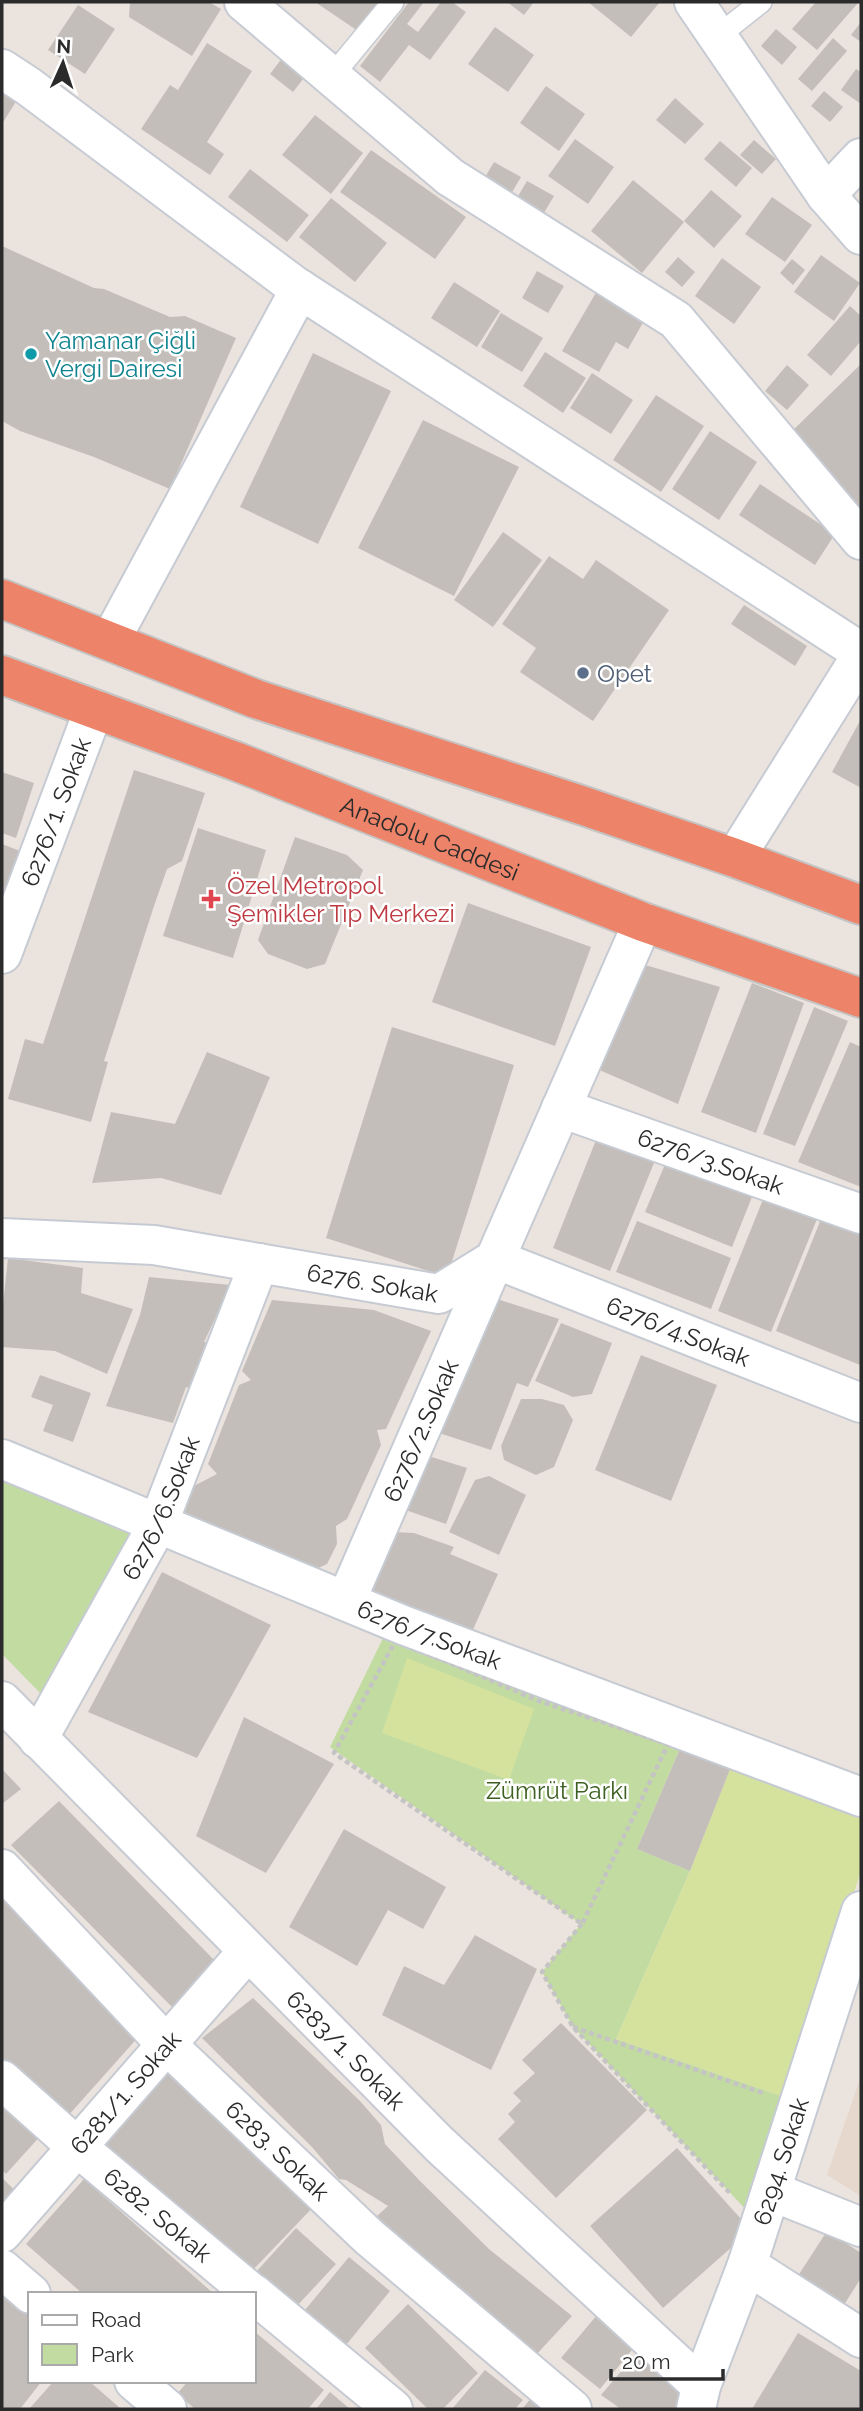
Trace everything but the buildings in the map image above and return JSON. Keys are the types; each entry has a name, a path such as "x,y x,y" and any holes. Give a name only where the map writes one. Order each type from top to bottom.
{"highway":[{"path":"2,598 256,699 571,802 735,858 861,905"},
{"name":"Anadolu Caddesi","path":"2,675 235,761 643,922 861,998"}],"street":[{"path":"244,2 450,177 676,320 861,540"},
{"path":"694,2 827,195 861,234"},
{"path":"2,69 300,289 861,654 735,858"},
{"path":"827,195 861,158"},
{"path":"110,641 300,289"},
{"name":"6276/1. Sokak","path":"2,954 94,709"},
{"path":"495,1259 643,922"},
{"name":"6276/3.Sokak","path":"561,1108 861,1214"},
{"name":"6276. Sokak","path":"2,1238 154,1245 439,1294 495,1259"},
{"name":"6276/4.Sokak","path":"495,1259 861,1403"},
{"name":"6276/2.Sokak","path":"346,1601 495,1259"},
{"name":"6276/6.Sokak","path":"38,1739 159,1524 259,1263"},
{"name":"6276/7.Sokak","path":"2,1459 403,1625 861,1797"},
{"name":"6283/1. Sokak","path":"2,1702 439,2144 699,2398"},
{"name":"6283. Sokak","path":"2,1869 166,2044 369,2237 572,2409"},
{"name":"6294. Sokak","path":"699,2398 766,2208 861,1911"},
{"name":"6281/1. Sokak","path":"2,2233 248,1951"},
{"name":"6282. Sokak","path":"2,2080 76,2147 252,2292"},
{"path":"766,2208 861,2227"},
{"path":"747,2265 861,2338"},
{"path":"2,2269 29,2292"},
{"name":"6282. Sokak","path":"256,2296 393,2409"},
{"path":"136,2383 167,2409"}],"lane":[{"path":"332,76 393,2"},
{"path":"718,36 761,2"}],"path":[{"path":"582,1924 334,1753 396,1640 539,1701 668,1745 582,1924 542,1972 573,2027 766,2208"},
{"path":"573,2027 766,2094"}],"shaded area":[{"path":"861,2076 861,2196 827,2175"}],"green space":[{"path":"2,1472 134,1525 47,1700 2,1654"},
{"name":"Zümrüt Parkı","path":"388,1628 685,1737 637,1849 690,1871 616,2039 787,2098 753,2217 573,2027 542,1972 581,1924 330,1747"},
{"path":"407,1658 534,1709 509,1780 382,1733"},
{"path":"734,1759 861,1813 861,1871 787,2098 616,2039 690,1871"}],"place":[{"name":"Yamanar Çiğli Vergi Dairesi","path":"31,354"},
{"name":"Opet","path":"583,673"},
{"name":"Özel Metropol Şemikler Tıp Merkezi","path":"211,899"}]}
